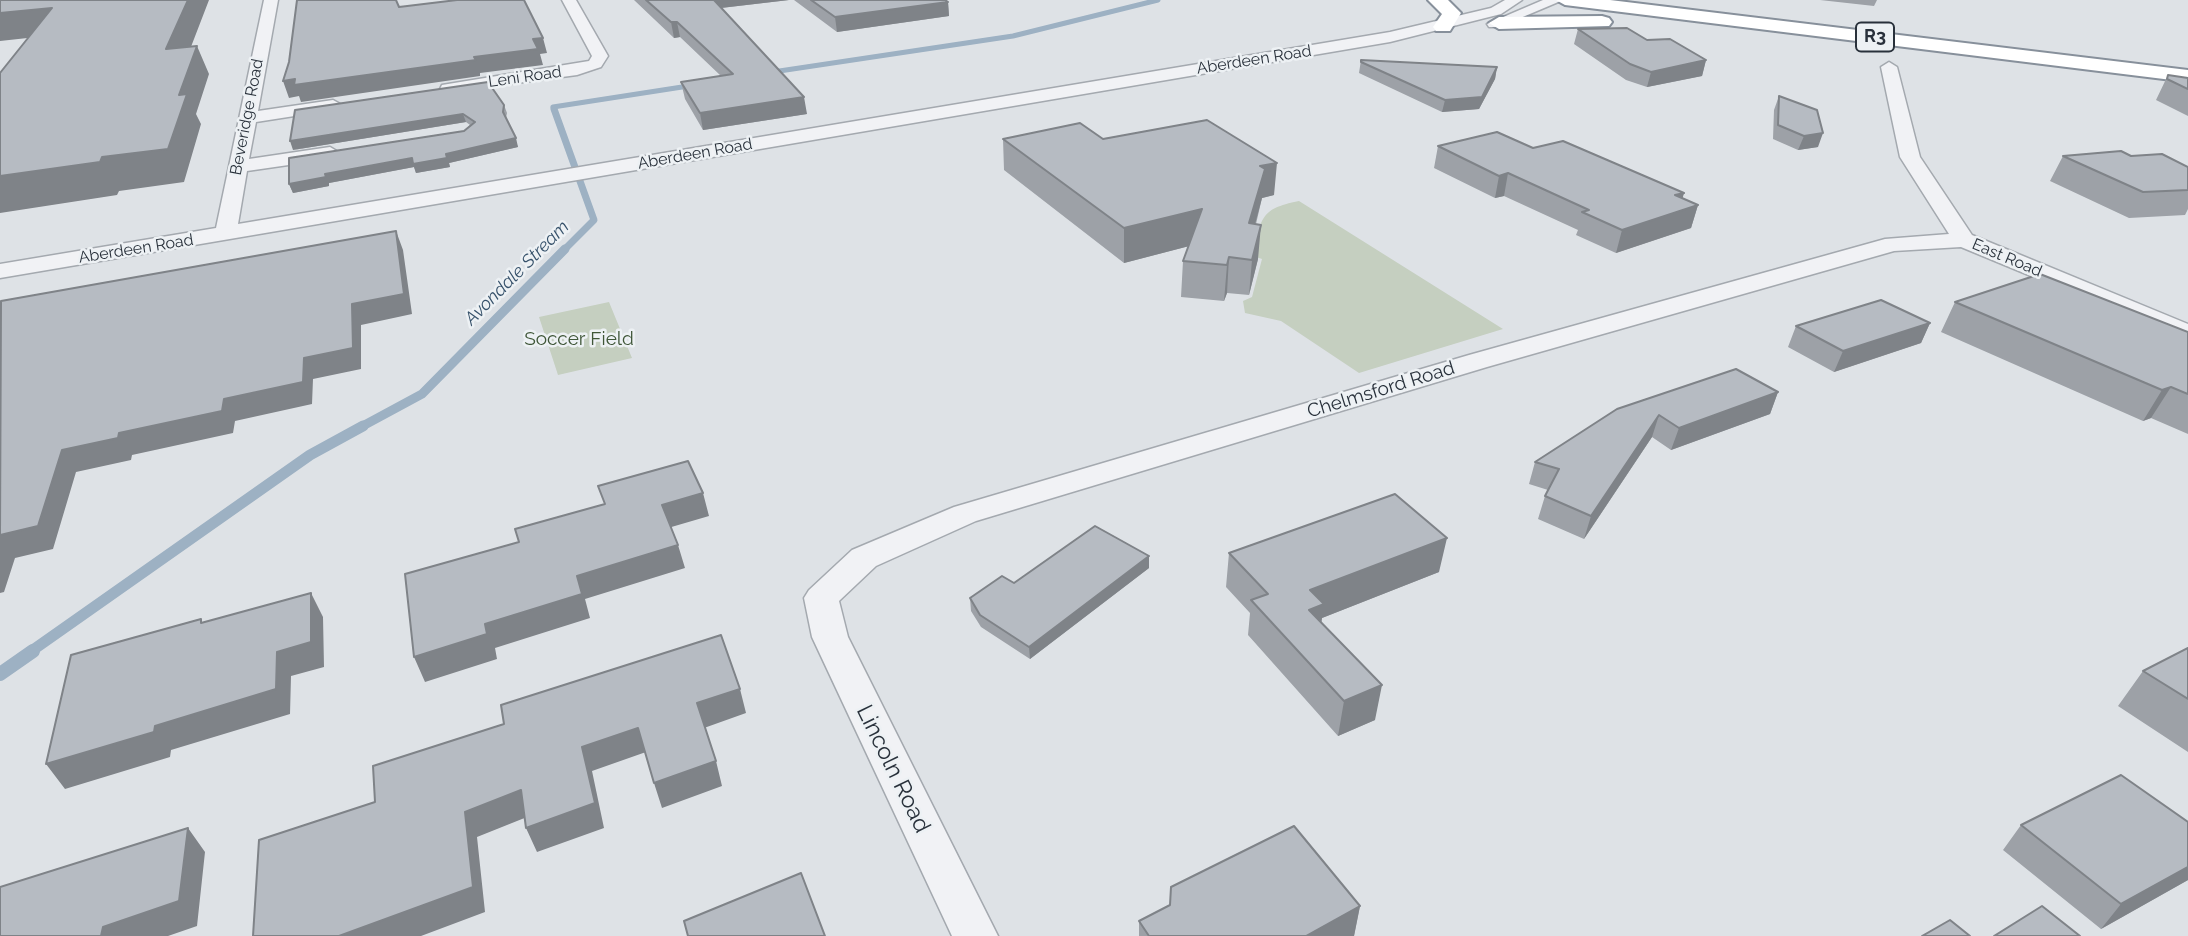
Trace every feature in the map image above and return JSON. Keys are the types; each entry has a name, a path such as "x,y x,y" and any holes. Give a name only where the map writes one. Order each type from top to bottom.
{"highway":[{"path":"1437,0 1452,13 1443,27"},
{"name":"R3","path":"1566,0 2188,76"},
{"path":"1630,0 1719,19"},
{"path":"1499,23 1719,19"}],"street":[{"name":"Beveridge Road","path":"225,235 271,0"},
{"name":"Leni Road","path":"426,92 577,70 595,64 600,56 569,0"},
{"name":"Aberdeen Road","path":"0,271 1390,37 1443,27 1496,11 1515,0"},
{"name":"Aberdeen Road","path":"1390,37 1499,23 1556,0"},
{"name":"East Road","path":"1889,67 1910,157 1964,240 2188,333"},
{"path":"247,118 357,102"},
{"path":"237,167 345,150"},
{"name":"Chelmsford Road","path":"821,598 864,558 965,514 1478,361 1892,244 1964,240"},
{"name":"Lincoln Road","path":"821,598 830,637 975,936"}],"green space":[{"path":"1299,201 1503,329 1359,373 1281,321 1245,313 1243,301 1252,297 1262,259 1253,256 1261,224 1269,212"},
{"name":"Soccer Field","path":"609,302 632,358 558,375 539,317"}],"building":[{"path":"0,0 188,0 166,49 197,46 179,95 187,94 168,149 102,157 100,162 0,176 0,73 52,8 0,13"},
{"path":"297,0 396,0 399,7 457,0 524,0 543,38 533,39 538,49 294,85 295,79 283,81 289,62"},
{"path":"646,0 714,0 804,97 700,113 681,82 733,74 677,22 671,22"},
{"path":"811,0 945,0 948,2 835,17"},
{"path":"1627,28 1647,40 1670,39 1706,60 1651,72 1630,64 1578,29"},
{"path":"1361,60 1497,67 1482,97 1445,100"},
{"path":"2168,75 2188,78 2188,89 2167,79"},
{"path":"488,82 504,105 503,112 516,138 446,154 447,158 413,164 412,158 325,174 326,177 289,184 289,158 464,131 475,122 463,114 290,141 295,110"},
{"path":"1779,96 1817,110 1823,133 1804,136 1778,125"},
{"path":"1207,120 1277,163 1260,166 1265,169 1249,223 1261,225 1252,260 1229,257 1227,265 1183,261 1202,209 1124,228 1003,139 1080,123 1103,139"},
{"path":"1497,132 1533,148 1563,141 1684,193 1675,195 1698,205 1622,230 1582,212 1589,210 1508,173 1499,176 1438,146"},
{"path":"2121,151 2131,156 2162,154 2188,167 2188,190 2143,192 2063,156"},
{"path":"396,231 404,294 352,304 353,348 304,358 303,382 224,399 222,411 119,433 118,438 62,450 38,526 0,535 1,301"},
{"path":"2040,274 2188,332 2188,394 2171,387 2162,390 1955,302"},
{"path":"1881,300 1930,323 1843,351 1796,326"},
{"path":"1736,369 1778,392 1679,428 1659,415 1591,516 1545,496 1559,469 1535,462 1617,409"},
{"path":"688,461 703,493 662,505 678,545 577,576 582,594 485,624 487,634 414,657 405,574 519,542 515,529 605,504 598,486"},
{"path":"1395,494 1447,538 1310,590 1324,604 1309,610 1382,685 1344,701 1251,600 1268,594 1229,553"},
{"path":"1095,526 1149,556 1029,647 980,615 970,598 1002,576 1014,583"},
{"path":"311,593 311,642 277,652 276,689 155,726 154,732 46,764 71,655 201,619 201,623"},
{"path":"721,635 740,689 697,703 716,761 654,783 638,728 582,747 595,803 526,828 521,790 465,812 473,887 339,936 253,936 259,840 375,802 373,766 504,724 501,705"},
{"path":"2188,648 2188,699 2143,671"},
{"path":"2121,775 2188,822 2188,867 2121,904 2021,825"},
{"path":"1294,826 1360,906 1306,936 1149,936 1139,921 1170,905 1171,887"},
{"path":"188,828 179,901 103,927 101,936 0,936 0,887"},
{"path":"801,873 825,936 688,936 684,921"},
{"path":"2042,906 2080,936 1994,936"},
{"path":"1950,920 1970,936 1922,936"}],"waterway":[{"name":"Avondale Stream","path":"766,73 1013,36 1158,0"},
{"name":"Avondale Stream","path":"554,109 553,107 695,85"},
{"name":"Avondale Stream","path":"554,109 594,220 565,249"},
{"name":"Avondale Stream","path":"359,428 422,394 565,249"},
{"name":"Avondale Stream","path":"30,652 310,455 363,426"},
{"name":"Avondale Stream","path":"0,674 33,651"}]}
